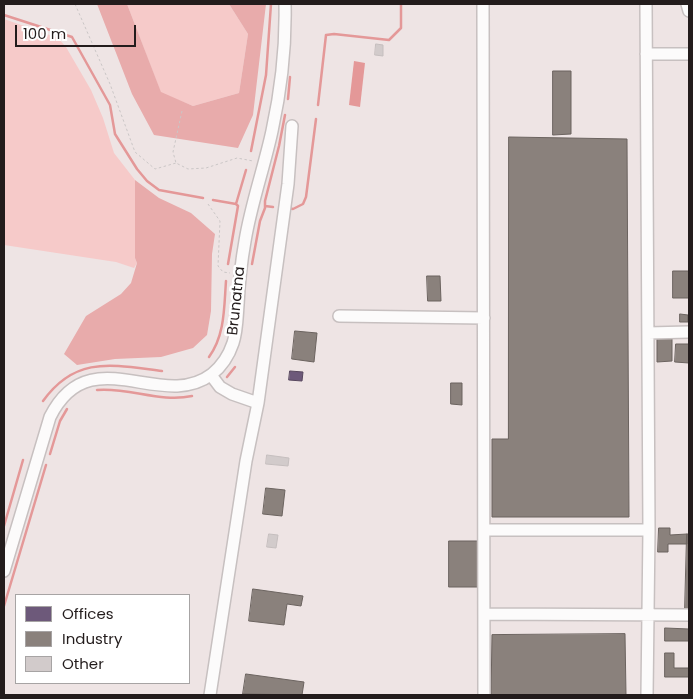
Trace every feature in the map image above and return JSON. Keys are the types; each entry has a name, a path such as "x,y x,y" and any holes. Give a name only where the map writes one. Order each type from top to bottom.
{"street":[{"name":"Brunatna","path":"4,571 50,417 65,393 76,385 100,378 169,385 194,383 211,375 226,359 234,341 240,274 249,218 275,114 281,75 285,4"},
{"path":"483,4 484,695"},
{"path":"646,4 649,530 647,695"},
{"path":"687,4 689,11"},
{"path":"646,54 689,54"},
{"path":"210,695 246,461 258,403 288,184 292,126"},
{"path":"339,316 484,318"},
{"path":"648,333 689,332"},
{"path":"211,375 220,387 232,394 258,403"},
{"path":"485,530 649,530"},
{"path":"485,614 689,614"}],"path":[{"path":"75,4 110,84 135,152 155,169 176,163 188,169 206,168 236,158 264,164"},
{"path":"176,163 173,152 182,111"},
{"path":"208,204 220,221 218,266 223,272 240,274"}],"shaded area":[{"path":"97,4 127,4 161,92 193,106 239,93 248,34 229,4 266,4 253,115 238,148 154,135 132,94"},
{"path":"127,4 229,4 248,34 239,93 193,106 161,93"},
{"path":"4,19 58,38 66,47 91,90 103,118 114,153 135,180 135,258 137,263 134,268 116,262 4,245"},
{"path":"354,61 365,63 360,107 349,105"},
{"path":"135,180 159,198 191,213 215,234 212,254 211,311 207,335 193,348 161,357 115,359 77,365 64,354 86,316 121,294 131,283 137,263 135,258"}],"building: Offices":[{"path":"290,371 303,372 302,381 289,380"}],"building: Industry":[{"path":"553,71 571,71 571,134 553,135"},
{"path":"509,137 627,139 629,517 492,517 492,439 508,439"},
{"path":"673,271 689,271 689,298 673,298"},
{"path":"427,276 440,276 441,301 428,301"},
{"path":"680,314 688,315 688,322 680,322"},
{"path":"295,331 317,333 314,362 292,359"},
{"path":"672,337 672,361 657,362 657,338"},
{"path":"676,344 689,344 689,363 675,362"},
{"path":"451,383 462,383 462,405 451,404"},
{"path":"266,488 285,490 282,516 263,514"},
{"path":"659,528 670,528 670,535 687,534 687,544 668,544 668,552 658,552"},
{"path":"687,534 689,534 689,609 685,609"},
{"path":"449,541 478,541 478,587 449,587"},
{"path":"253,589 303,596 301,606 287,604 284,625 249,621"},
{"path":"665,628 689,629 689,641 665,641"},
{"path":"625,634 626,695 491,695 492,635"},
{"path":"665,653 674,653 674,668 689,668 689,677 665,677"},
{"path":"246,674 304,682 302,695 243,694"}],"building: Other":[{"path":"376,44 383,45 383,56 375,55"},
{"path":"267,455 289,458 288,466 266,464"},
{"path":"269,534 278,535 276,548 267,547"}],"waterway":[{"path":"251,151 266,75 271,4"},
{"path":"318,105 326,35 334,34 389,40 401,28 401,4"},
{"path":"4,15 72,37 110,105 115,134 137,169 147,181 159,190 203,198"},
{"path":"288,99 290,77"},
{"path":"252,264 285,115"},
{"path":"288,208 293,209 303,204 306,197 316,119"},
{"path":"228,264 238,206 236,204 246,170"},
{"path":"213,200 236,204"},
{"path":"265,206 273,207"},
{"path":"209,357 221,330 226,281"},
{"path":"43,401 56,386 69,376 82,370 112,366 162,371"},
{"path":"227,377 235,367"},
{"path":"97,390 121,391 168,398 192,396"},
{"path":"50,454 60,421 67,409"},
{"path":"4,526 23,460"},
{"path":"4,606 46,465"}]}
